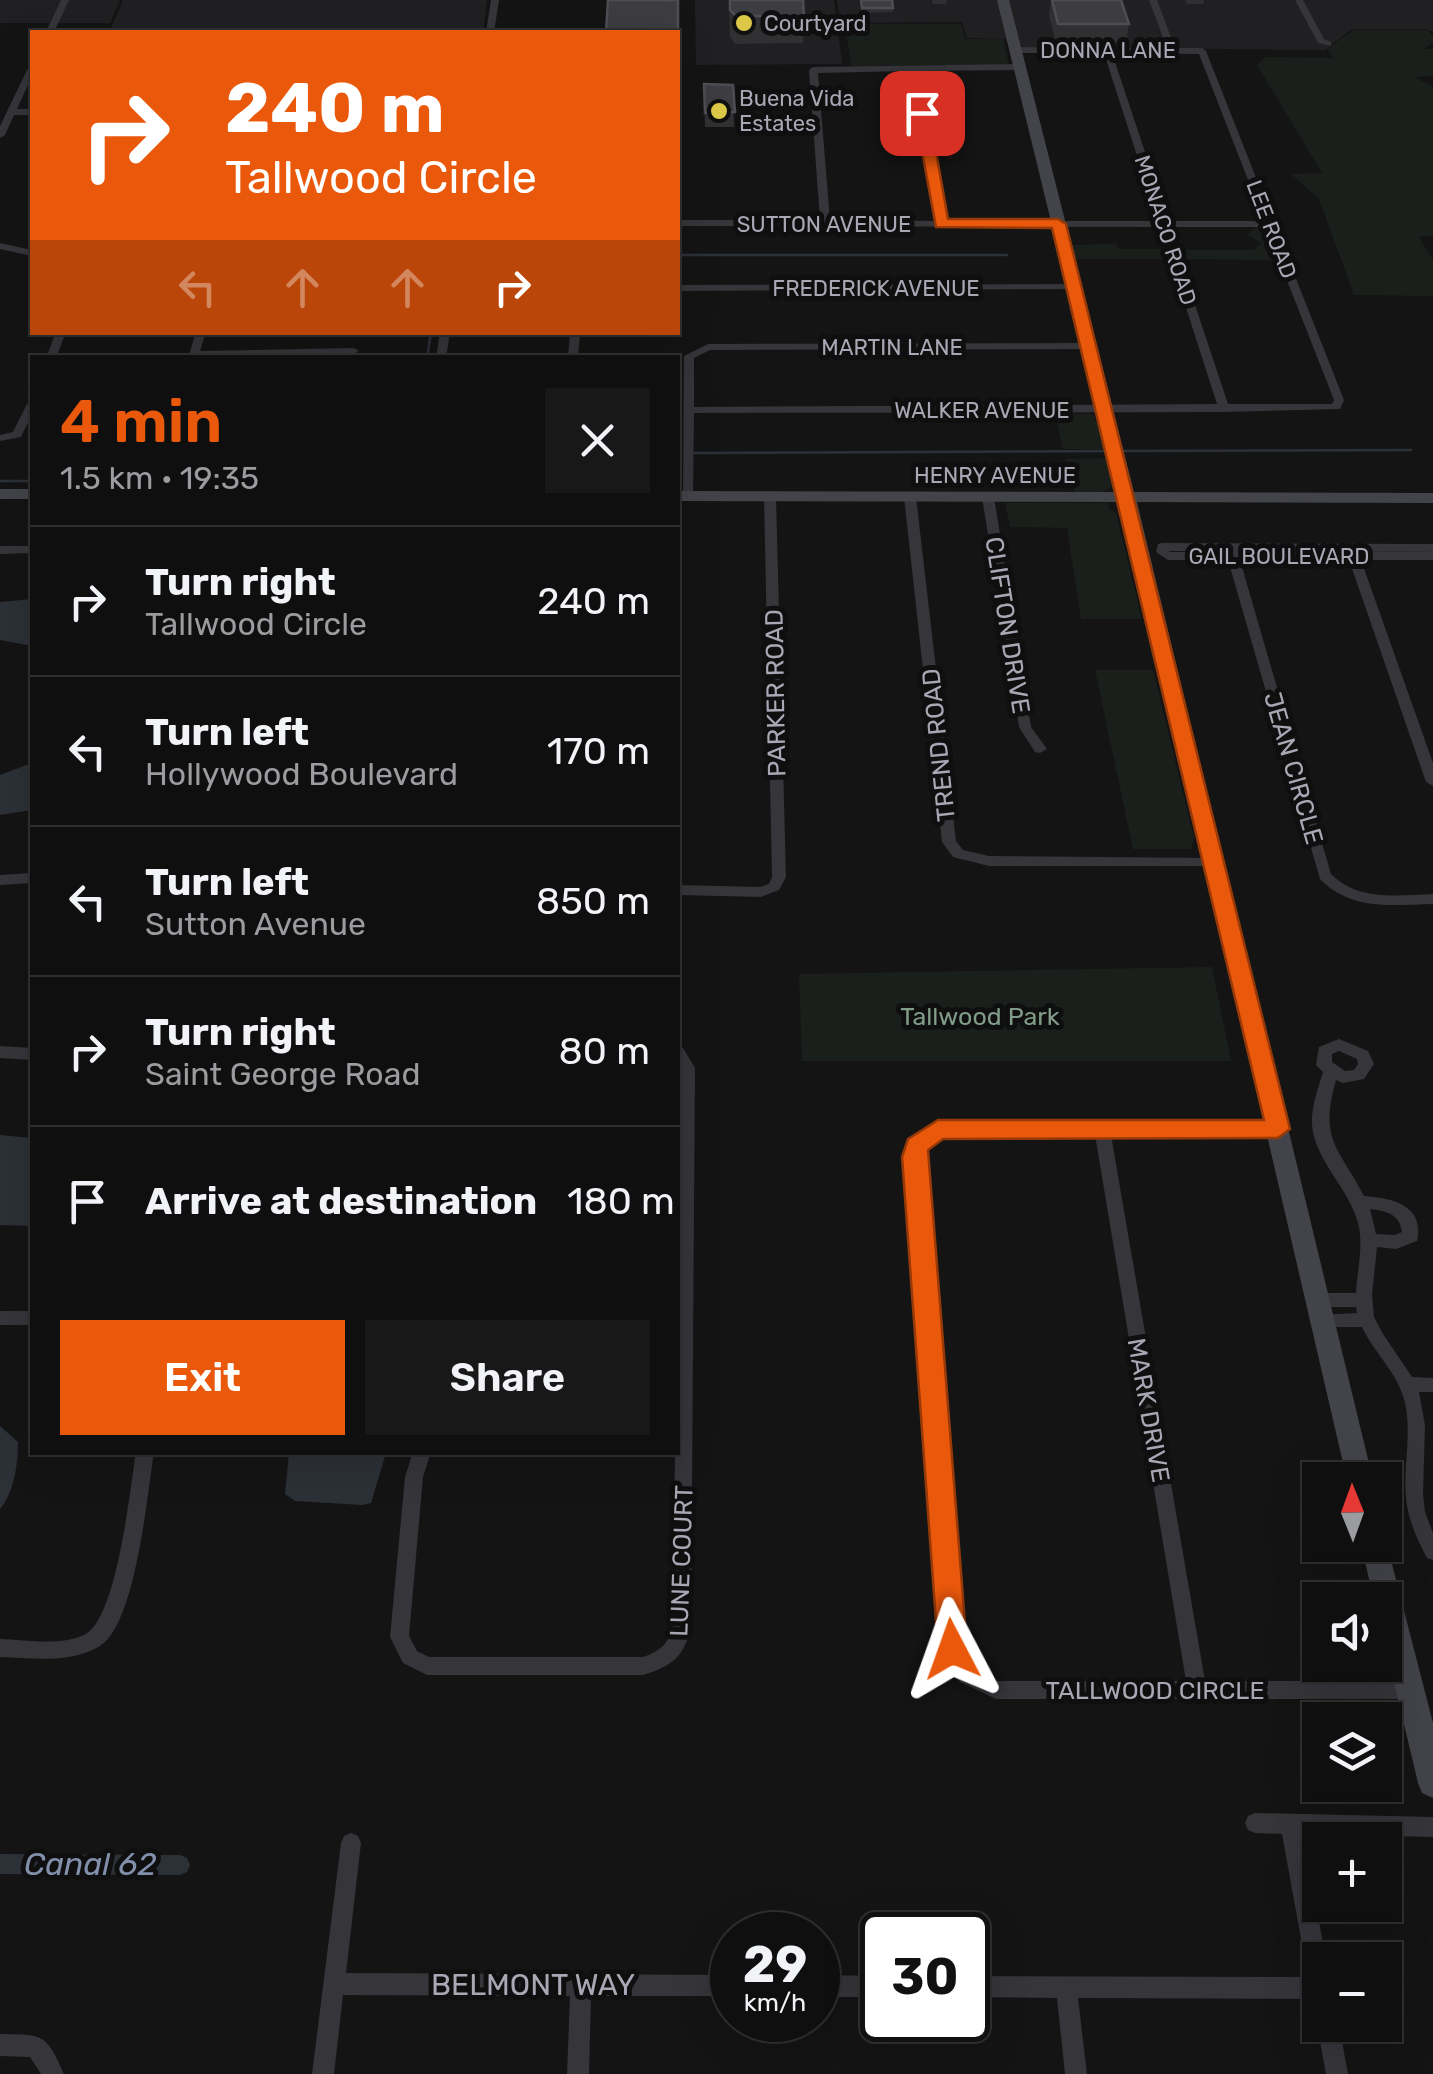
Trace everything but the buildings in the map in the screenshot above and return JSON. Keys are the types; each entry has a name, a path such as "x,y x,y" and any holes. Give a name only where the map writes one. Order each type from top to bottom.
{"street":[{"path":"51,30 65,0"},
{"path":"490,30 495,0"},
{"path":"1003,0 1127,497 1356,1462"},
{"path":"1144,0 1167,51"},
{"path":"1153,0 1167,51"},
{"path":"1299,0 1321,41 1328,44 1332,41 1310,0"},
{"name":"DONNA LANE","path":"1014,50 1202,51"},
{"name":"MONACO ROAD","path":"1107,50 1224,409"},
{"name":"LEE ROAD","path":"1202,51 1340,400 1336,407"},
{"path":"914,68 942,224"},
{"path":"826,224 813,70 1018,68"},
{"path":"0,134 30,72"},
{"path":"11,112 30,112"},
{"name":"SUTTON AVENUE","path":"680,224 1270,224"},
{"path":"0,246 30,253"},
{"name":"FREDERICK AVENUE","path":"680,288 1074,287"},
{"name":"MARTIN LANE","path":"688,410 688,356 694,350 708,347 1090,346"},
{"path":"274,355 354,354"},
{"name":"WALKER AVENUE","path":"688,410 1336,407"},
{"path":"0,438 17,434 30,408"},
{"path":"682,496 688,410"},
{"path":"0,494 30,494"},
{"name":"HENRY AVENUE","path":"682,496 1433,498"},
{"name":"PARKER ROAD","path":"680,890 761,892 774,888 779,877 770,497"},
{"name":"TREND ROAD","path":"910,497 949,842 958,854 989,861 1215,863"},
{"name":"CLIFTON DRIVE","path":"988,497 1024,727 1040,749"},
{"name":"GAIL BOULEVARD","path":"1232,552 1433,548"},
{"path":"0,550 30,550"},
{"name":"JEAN CIRCLE","path":"1232,552 1325,876 1337,891 1356,899 1433,900"},
{"path":"1352,552 1433,782"},
{"name":"GAIL BOULEVARD","path":"1352,552 1433,556"},
{"path":"0,880 30,878"},
{"path":"0,1052 30,1054"},
{"name":"LUNE COURT","path":"421,1455 414,1477 399,1637 410,1657 427,1666 643,1666 664,1660 677,1649 682,1628 687,1068 680,1056"},
{"path":"1330,1072 1318,1114 1322,1140 1358,1202 1370,1240 1364,1300 1367,1320 1408,1384 1425,1428 1412,1495 1418,1522 1433,1552"},
{"name":"MARK DRIVE","path":"1102,1129 1197,1690"},
{"name":"TALLWOOD CIRCLE","path":"1278,1129 938,1130 917,1145 914,1157 952,1649 967,1676 996,1690 1409,1690"},
{"path":"1358,1202 1394,1206 1409,1222 1411,1236 1405,1240 1370,1240"},
{"path":"1321,1310 1364,1300"},
{"path":"1321,1310 1367,1320"},
{"path":"0,1318 30,1318"},
{"path":"1408,1384 1433,1385"},
{"path":"0,1648 69,1648 98,1637 117,1610 144,1455"},
{"path":"1380,1562 1433,1783"},
{"path":"1255,1823 1433,1827"},
{"path":"1290,1826 1312,1942"},
{"path":"323,2074 351,1844"},
{"name":"BELMONT WAY","path":"334,1984 710,1986"},
{"path":"578,2074 582,1986"},
{"path":"990,1987 1302,1986"},
{"path":"1066,1987 1076,2074"},
{"path":"1331,2042 1337,2074"},
{"path":"0,2046 36,2046 53,2074"}],"shaded area":[{"path":"0,0 120,0 110,23 0,23"},
{"path":"123,0 487,0 483,30 110,30"},
{"path":"695,0 834,0 842,64 696,65"},
{"path":"837,0 999,0 1007,39 967,38 962,22 845,23 841,29"},
{"path":"1007,0 1433,0 1433,32 1352,29 1325,50 1018,47"},
{"path":"30,599 30,646 0,640 0,602"},
{"path":"30,764 30,810 0,815 0,775"},
{"path":"0,1135 30,1138 30,1226 0,1225"},
{"path":"0,1426 18,1442 14,1477 0,1509"},
{"path":"289,1455 385,1455 371,1503 295,1501 285,1494"}],"green space":[{"path":"845,24 961,24 965,39 1003,39 1009,65 851,66"},
{"path":"1353,30 1427,30 1433,36 1433,43 1423,49 1433,49 1433,76 1414,77 1433,87 1433,236 1419,237 1433,260 1433,296 1354,295 1319,199 1291,174 1322,173 1257,65 1266,57 1334,58 1327,49"},
{"path":"1257,226 1268,233 1278,260 1182,259 1178,250 1254,250 1261,243 1247,235"},
{"path":"1116,244 1118,249 1166,249 1169,259 1075,259 1071,245"},
{"path":"1055,413 1093,414 1106,449 1063,449"},
{"path":"1107,458 1113,486 1102,492 1075,493 1066,459"},
{"path":"1005,503 1108,503 1116,513 1142,619 1081,619 1067,528 1010,527"},
{"path":"1095,670 1153,670 1194,838 1191,849 1133,849"},
{"name":"Tallwood Park","path":"1212,967 1231,1061 802,1061 799,974"}],"waterway":[{"path":"680,255 1007,255"},
{"path":"427,355 431,335"},
{"path":"1120,451 1411,450"},
{"path":"694,453 1111,451"},
{"path":"0,481 30,481"},
{"name":"Canal 62","path":"0,1864 180,1865"}],"place":[{"name":"Courtyard","path":"744,23"},
{"name":"Buena Vida Estates","path":"719,111"}],"route":[{"path":"922,113 942,224 1058,224 1278,1129 938,1130 917,1145 914,1157 952,1649"}]}
